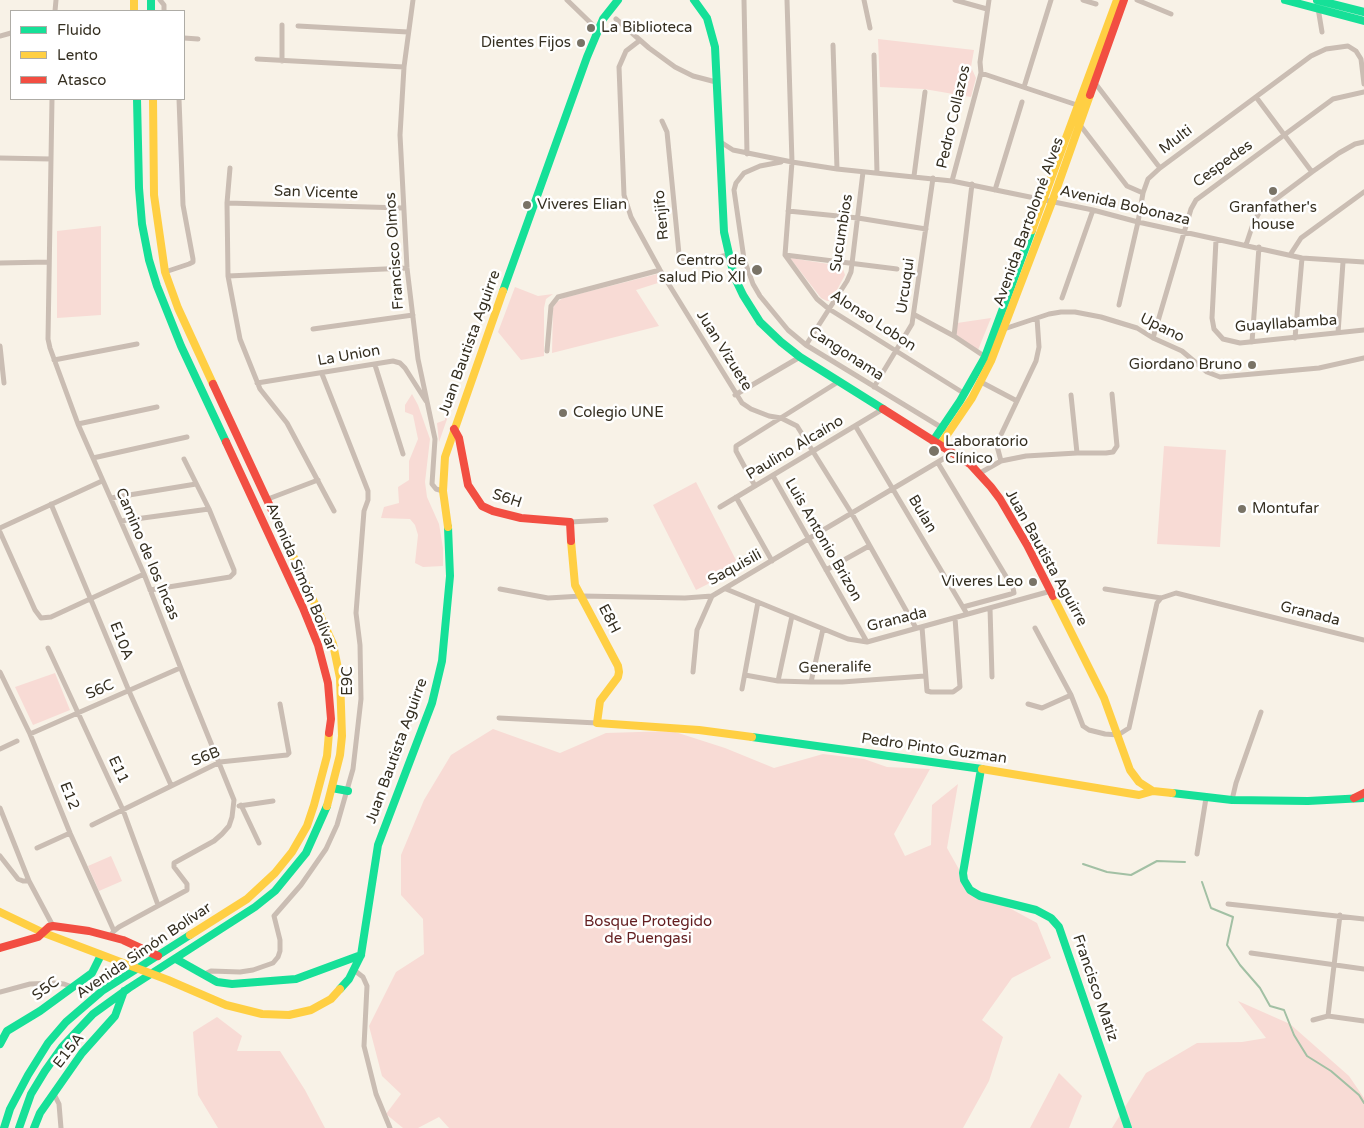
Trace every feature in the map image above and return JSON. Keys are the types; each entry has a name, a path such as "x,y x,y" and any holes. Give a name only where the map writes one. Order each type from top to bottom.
{"main road":[{"name":"Juan Bautista Aguirre","path":"0,912 44,933 248,1011 275,1015 303,1013 324,1003 342,988 361,955 378,845 432,703 442,661 450,576 449,534 443,491 443,468 454,429 598,30 606,14 618,0"},
{"name":"Juan Bautista Aguirre","path":"694,0 707,18 715,47 724,232 728,255 734,276 754,314 766,328 800,357 953,453 980,473 1000,499 1027,545 1104,698 1130,770 1139,782 1152,791"},
{"name":"Avenida Bartolomé Alves","path":"937,443 981,382 1043,200 1082,106 1117,0"},
{"name":"Avenida Bartolomé Alves","path":"946,430 1004,329 1080,125 1082,106 1095,83 1124,0"},
{"path":"1285,0 1364,12"},
{"path":"1317,4 1364,21"},
{"name":"Avenida Simón Bolívar","path":"4,1128 10,1109 28,1075 48,1043 66,1022 86,1004 128,974 247,899 276,873 292,852 307,826 327,756 330,719 328,683 323,662 308,620 181,346 157,286 149,260 142,224 139,188 136,100"},
{"name":"Avenida Simón Bolívar","path":"19,1128 31,1094 62,1047 93,1014 124,991 255,908 275,891 306,853 326,811 340,754 343,717 341,689 333,644 320,610 178,308 165,272 154,195 152,100"},
{"name":"S6H","path":"454,429 459,438 468,485 482,506 493,511 521,518 570,522"},
{"name":"E8H","path":"570,522 575,585 618,666 619,672 618,677 600,701 597,723"},
{"name":"Pedro Pinto Guzman","path":"597,723 699,730 981,769 1140,795 1152,791 1232,800 1308,801 1364,798"},
{"name":"Francisco Matiz","path":"981,769 963,872 964,880 970,890 980,896 1036,910 1051,918 1059,927 1128,1128"},
{"path":"332,788 348,791"},
{"path":"1354,798 1364,793"},
{"path":"0,948 31,940 53,926 112,934 158,956"},
{"name":"S5C","path":"2,1036 11,1028 40,1012 92,973 101,955"},
{"path":"176,959 217,982 232,984 272,982 312,974 361,955"},
{"name":"E15A","path":"34,1128 40,1114 82,1053 114,1016 124,991"},
{"path":"0,1044 2,1036"}],"street":[{"name":"Francisco Olmos","path":"413,0 404,67 400,135 407,268 418,359 435,439 432,484 436,489 443,491"},
{"path":"568,0 598,30"},
{"path":"744,0 747,154"},
{"path":"787,0 792,162 784,255 852,265 897,269"},
{"path":"864,0 870,28"},
{"path":"954,0 987,10"},
{"name":"Pedro Collazos","path":"952,181 980,73 988,0"},
{"path":"1024,87 1051,0"},
{"path":"1083,0 1096,4"},
{"path":"1137,0 1171,14"},
{"path":"1317,4 1322,32"},
{"path":"616,19 639,41 664,60 682,71 716,82"},
{"path":"282,25 282,61"},
{"path":"298,26 408,32"},
{"path":"185,38 198,39"},
{"name":"Juan Vizuete","path":"639,41 626,51 619,67 624,195 632,217 660,270 735,395 750,409 781,418 796,426 852,514 916,628"},
{"path":"833,45 837,169"},
{"name":"Multi","path":"1119,304 1143,193 1150,177 1160,168 1311,56 1326,49 1348,46 1356,51 1361,58 1364,84"},
{"path":"874,55 877,173"},
{"path":"257,59 404,67"},
{"path":"980,73 1082,106"},
{"path":"1095,83 1160,168"},
{"path":"914,176 925,92"},
{"name":"Cespedes","path":"1153,338 1191,209 1198,198 1335,97 1364,92"},
{"path":"1256,97 1312,172"},
{"name":"Camino de los Incas","path":"52,100 48,339 78,424 144,574 180,668 232,791 234,809"},
{"path":"165,272 190,264 193,259 183,205 179,100"},
{"path":"995,190 1022,102"},
{"name":"Renjifo","path":"662,121 667,132 679,254 685,261 692,263 728,255"},
{"path":"1080,125 1127,186 1143,193"},
{"name":"Avenida Bobonaza","path":"719,141 733,150 747,154 837,169 933,178 972,184 1302,258 1364,262"},
{"path":"1246,245 1253,224 1260,211 1312,172 1355,144 1364,142"},
{"path":"720,158 733,150"},
{"path":"0,158 51,159"},
{"name":"Cangonama","path":"785,161 760,166 744,173 739,177 734,190 744,259 753,284 772,312 788,330 806,345 946,430"},
{"path":"230,168 228,276 240,339 263,395 287,423 334,511"},
{"name":"Sucumbios","path":"806,345 847,281 852,265 863,172"},
{"name":"Urcuqui","path":"874,387 908,332 915,316 933,178"},
{"path":"954,336 972,184"},
{"path":"1290,255 1301,238 1364,192"},
{"name":"San Vicente","path":"228,203 404,208"},
{"path":"1062,298 1093,210"},
{"path":"788,211 858,218 926,229"},
{"name":"Guayllabamba","path":"1216,240 1212,324 1223,339 1240,343 1364,330"},
{"path":"1252,342 1259,247"},
{"name":"Alonso Lobon","path":"784,255 817,299 829,310 965,394"},
{"path":"1295,338 1302,258"},
{"path":"0,263 49,262"},
{"path":"1338,333 1343,262"},
{"path":"228,276 407,268"},
{"path":"547,351 551,306 558,298 660,270"},
{"name":"Upano","path":"1004,329 1061,312 1088,314 1115,320 1137,328 1153,338 1182,351 1212,375 1220,377 1319,368 1364,358"},
{"path":"313,329 412,315"},
{"path":"915,316 954,336 988,359"},
{"path":"1001,461 997,446 998,441 1036,361 1039,347 1037,318"},
{"path":"54,360 137,344"},
{"path":"0,346 4,383"},
{"path":"735,395 800,357"},
{"name":"La Union","path":"257,383 393,361 400,363 427,401"},
{"path":"375,365 403,454"},
{"name":"E9C","path":"203,975 211,972 254,970 273,963 278,957 280,940 274,916 301,885 326,849 337,825 353,769 358,735 360,698 360,645 356,613 364,511 368,500 368,492 322,374"},
{"path":"755,486 736,451 736,446 838,382"},
{"path":"981,382 1018,401"},
{"path":"980,473 1001,461 1036,454 1113,452 1117,446 1112,394"},
{"path":"1071,395 1077,452"},
{"path":"78,424 157,407"},
{"name":"Paulino Alcaíno","path":"720,507 856,427 883,409"},
{"name":"Bulan","path":"856,427 967,614"},
{"path":"93,458 187,437"},
{"name":"Saquisili","path":"500,589 548,598 582,596 685,598 712,596 953,453"},
{"path":"150,590 230,577 234,570 209,509 184,459"},
{"path":"938,463 1013,588 1014,593 963,607"},
{"name":"Luis Antonio Brizon","path":"773,476 867,642"},
{"path":"268,499 318,480"},
{"path":"0,528 102,481"},
{"path":"111,498 196,484"},
{"path":"736,497 772,561"},
{"name":"E10A","path":"51,504 171,786"},
{"path":"121,521 209,509"},
{"name":"S6H","path":"570,522 606,520"},
{"path":"0,532 39,616 47,618 144,574"},
{"path":"826,570 869,546"},
{"name":"Granada","path":"726,589 823,629 848,638 867,642 1050,591"},
{"name":"Granada","path":"1104,589 1161,598 1176,593 1364,640"},
{"path":"693,672 697,630 712,596"},
{"path":"1035,628 1071,695 1083,726 1089,730 1118,735 1129,728 1157,604 1161,598"},
{"path":"742,689 758,602"},
{"path":"990,608 992,677"},
{"path":"778,680 792,616"},
{"path":"922,627 927,691 953,692 960,687 955,618"},
{"path":"811,682 823,629"},
{"name":"E11","path":"48,648 123,810 158,905"},
{"name":"S6C","path":"30,734 180,668"},
{"name":"E12","path":"0,672 30,734 112,934"},
{"name":"Generalife","path":"745,675 811,682 842,682 925,676"},
{"path":"1028,704 1042,708 1071,695"},
{"name":"S6B","path":"92,825 220,762 289,754 280,704"},
{"path":"1232,800 1236,783 1261,712"},
{"name":"Pedro Pinto Guzman","path":"499,718 597,723"},
{"path":"0,749 17,741"},
{"path":"1198,854 1206,798"},
{"path":"112,934 158,905 187,890 187,884 174,867 175,862 214,841 222,834 229,826 234,809 241,805 273,801"},
{"path":"241,805 259,843"},
{"path":"0,808 29,882 53,926"},
{"path":"37,848 70,833"},
{"path":"0,856 18,879 29,882"},
{"path":"1228,904 1364,919"},
{"path":"1328,1016 1340,915"},
{"path":"1251,953 1364,969"},
{"path":"354,970 364,977 367,986 364,1046 376,1094 390,1128"},
{"path":"0,992 30,984 59,983 72,987"},
{"path":"1313,1020 1328,1016 1364,1021"},
{"path":"54,1094 59,1104 62,1128"}],"green space":[{"path":"878,39 974,50 971,67 976,78 971,97 924,89 880,87"},
{"path":"101,226 101,315 57,318 57,231"},
{"path":"790,258 842,266 845,275 831,301 821,298"},
{"path":"657,274 661,282 636,290 659,326 552,353 553,308 557,302 563,298"},
{"path":"515,287 538,296 553,294 546,299 544,308 544,356 521,360 498,332"},
{"path":"991,318 978,350 956,336 957,323"},
{"path":"459,385 439,442 437,423 445,420 446,398 449,391 455,390"},
{"path":"412,394 430,439 425,482 427,497 439,524 443,548 443,566 423,567 415,563 418,535 415,525 410,519 381,518 384,507 399,503 398,487 409,480 409,461 418,439 413,415 405,412 405,405"},
{"path":"1164,446 1226,450 1220,547 1157,544"},
{"path":"696,482 740,568 696,590 653,505"},
{"path":"55,673 70,710 33,725 15,687"},
{"name":"Bosque Protegido de Puengasi","path":"493,729 560,753 606,733 672,731 725,748 774,768 823,754 864,759 887,767 930,769 894,834 905,856 931,845 932,805 958,784 947,848 970,889 1037,923 1051,958 1012,978 982,1020 1003,1037 989,1081 963,1128 449,1128 439,1117 418,1128 403,1128 386,1114 401,1094 382,1076 369,1026 396,972 424,954 423,919 401,895 401,855 424,800 451,755"},
{"path":"111,856 122,881 99,891 88,866"},
{"path":"1238,1001 1290,1024 1349,1076 1364,1098 1364,1128 1112,1128 1146,1073 1197,1043 1242,1042 1266,1038"},
{"path":"217,1017 242,1036 237,1051 280,1051 305,1090 325,1128 218,1128 198,1095 193,1032"},
{"path":"1059,1073 1082,1096 1069,1128 1030,1128"}],"waterway":[{"path":"1083,864 1107,872 1131,875 1157,861 1185,862"},
{"path":"1202,882 1211,908 1233,917 1227,945 1240,965 1260,988 1270,1006 1284,1010 1294,1035 1307,1056 1331,1071 1359,1095 1364,1103"}],"traffic: fast":[{"path":"151,0 151,10"},
{"path":"503,291 587,57 603,19 618,0"},
{"path":"694,0 707,18 715,47 724,232 734,276 743,295 760,322 781,342 800,357 883,409"},
{"path":"1285,0 1364,21"},
{"path":"1317,0 1364,12"},
{"path":"137,100 139,188 142,224 149,260 157,286 181,346 226,442"},
{"path":"933,441 960,401 985,357 1032,230"},
{"path":"340,989 349,979 361,955 378,845 432,703 442,661 450,576 448,527"},
{"path":"752,737 982,769"},
{"path":"981,769 963,873 964,880 970,890 980,896 1036,910 1051,918 1059,927 1128,1128"},
{"path":"332,788 348,791"},
{"path":"1172,793 1232,800 1308,801 1364,798"},
{"path":"19,1128 31,1094 45,1071 62,1047 93,1014 129,988 255,907 275,891 306,853 327,806"},
{"path":"4,1128 10,1109 28,1075 48,1043 66,1022 102,991 190,935"},
{"path":"0,1044 7,1031 40,1011 92,973 101,955"},
{"path":"176,959 217,982 232,984 296,979 361,955"},
{"path":"34,1128 40,1113 82,1053 115,1016 124,991"}],"traffic: slow":[{"path":"134,0 134,10"},
{"path":"1032,230 1117,0"},
{"path":"940,445 972,398 991,361 1052,202 1090,95"},
{"path":"153,100 154,195 165,272 178,308 213,384"},
{"path":"448,527 443,491 445,457 503,291"},
{"path":"571,541 575,585 618,666 619,672 618,677 600,701 597,723 699,730 752,737"},
{"path":"289,547 333,644 340,678 342,736 340,755 327,806"},
{"path":"1053,596 1104,698 1130,770 1139,782 1153,791"},
{"path":"190,935 247,899 275,873 292,852 307,826 314,805 327,756 329,733"},
{"path":"982,769 1139,795 1153,791 1172,793"},
{"path":"0,912 44,933 168,980 226,1005 262,1014 289,1015 311,1010 331,999 340,989"}],"traffic: jam":[{"path":"1090,95 1124,0"},
{"path":"213,384 289,547"},
{"path":"883,409 970,464 991,487 1027,545 1053,596"},
{"path":"454,429 459,438 468,485 482,506 493,511 521,518 570,522 571,541"},
{"path":"226,442 303,608 318,645 328,683 331,719 329,733"},
{"path":"1354,798 1364,793"},
{"path":"0,948 38,937 49,927 53,926 89,931 123,940 158,956"}],"place":[{"name":"La Biblioteca","path":"591,28"},
{"name":"Dientes Fijos","path":"581,43"},
{"name":"Granfather's house","path":"1273,191"},
{"name":"Viveres Elian","path":"527,205"},
{"name":"Centro de salud Pio XII","path":"757,270"},
{"name":"Giordano Bruno","path":"1252,365"},
{"name":"Colegio UNE","path":"563,413"},
{"name":"Laboratorio Clínico","path":"934,451"},
{"name":"Montufar","path":"1242,509"},
{"name":"Viveres Leo","path":"1033,582"}]}
